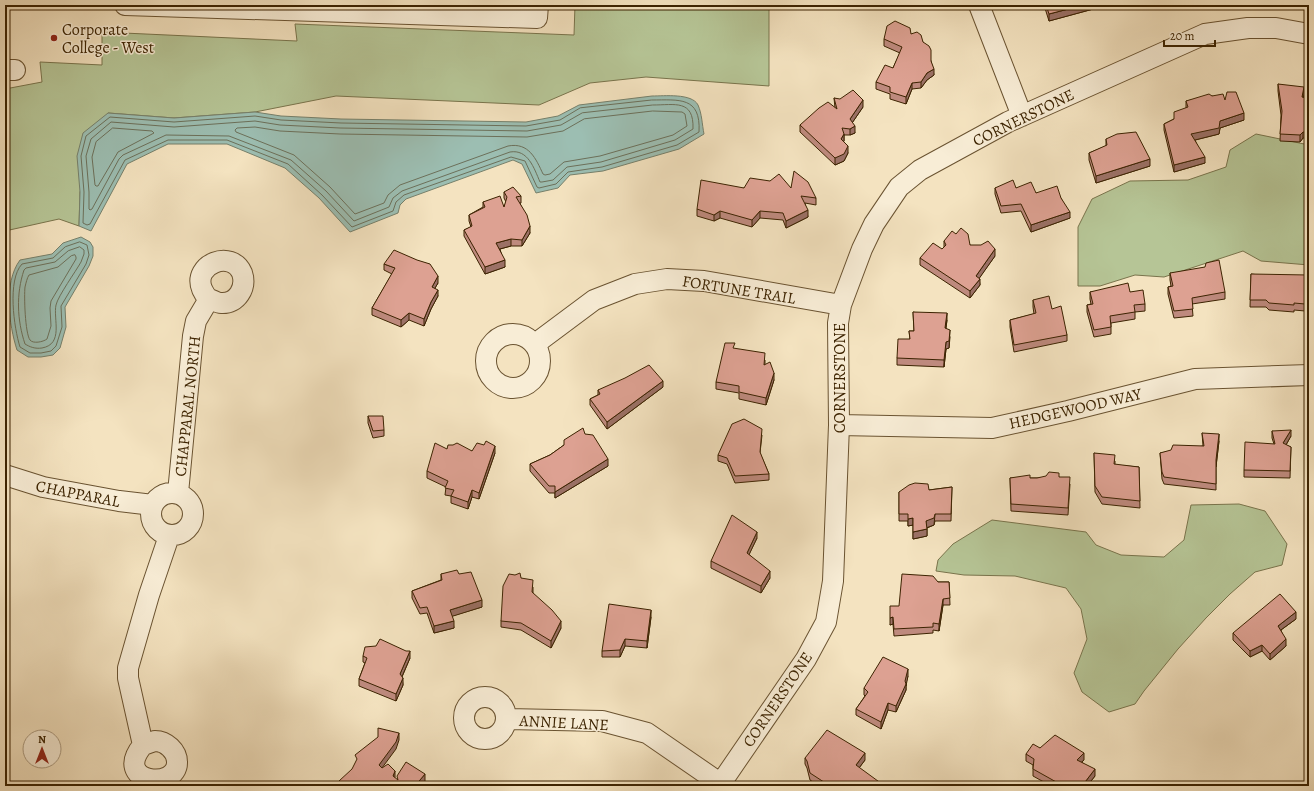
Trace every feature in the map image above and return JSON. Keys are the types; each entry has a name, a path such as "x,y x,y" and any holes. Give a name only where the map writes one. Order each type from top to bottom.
{"street":[{"path":"125,5 340,8 537,18 538,5"},
{"path":"980,5 1022,116"},
{"name":"CORNERSTONE","path":"722,784 806,659 826,622 833,581 839,425 838,323 841,305 862,249 874,224 899,187 920,170 1008,122 1205,34 1248,28 1276,28 1309,34"},
{"name":"FORTUNE TRAIL","path":"535,344 594,300 635,284 668,279 704,281 841,305"},
{"name":"CHAPPARAL NORTH","path":"178,494 193,336 196,321 209,299"},
{"name":"HEDGEWOOD WAY","path":"839,425 992,428 1068,411 1195,379 1309,375"},
{"name":"CHAPPARAL","path":"5,475 43,487 119,501 153,505"},
{"path":"170,493 184,496 192,506 194,519 187,530 182,534 176,536 163,534 157,530 153,524 151,518 153,505 157,499 163,495 170,493"},
{"path":"143,745 130,691 128,668 149,595 169,536"},
{"name":"ANNIE LANE","path":"506,719 602,720 647,733 722,784"}],"green space":[{"path":"575,5 769,5 769,86 646,77 590,83 539,105 336,96 255,112 174,118 108,113 80,192 79,226 59,219 5,231 5,89 42,82 40,62 102,65 102,32 297,41 295,24 574,35"},
{"path":"1256,134 1309,145 1309,265 1261,261 1243,251 1164,277 1135,275 1100,286 1078,286 1078,227 1092,199 1130,181 1188,180 1226,167 1230,150"},
{"path":"1239,504 1265,511 1287,544 1282,565 1255,572 1206,618 1178,649 1135,704 1109,712 1082,692 1074,673 1087,639 1081,609 1066,588 1015,576 964,575 936,571 938,560 953,544 992,520 1086,532 1096,545 1121,555 1164,557 1184,540 1191,505"}],"water":[{"path":"652,96 677,96 695,101 700,112 704,134 679,149 603,171 570,175 558,188 536,193 522,164 513,160 406,199 400,205 398,213 350,232 319,198 285,168 227,144 168,144 127,164 91,231 79,226 80,192 77,156 83,133 108,113 174,118 255,112 281,116 341,119 526,122 558,116 579,105"},
{"path":"81,237 90,242 93,247 93,256 89,266 65,307 66,327 60,348 53,355 28,357 17,350 10,317 9,292 15,269 20,260 52,254 63,243"}],"building":[{"path":"1046,5 1084,5 1049,14"},
{"path":"895,21 910,28 911,34 917,32 921,35 923,42 929,46 931,50 931,61 934,69 927,73 921,82 912,83 906,97 890,92 890,87 876,82 885,65 893,68 902,47 884,39 887,26"},
{"path":"1278,84 1304,87 1302,97 1309,99 1309,132 1303,132 1300,135 1280,134 1282,111"},
{"path":"853,90 863,100 850,119 855,126 850,129 842,128 844,134 841,139 848,146 844,154 835,158 800,125 828,102 837,109 834,98 840,99"},
{"path":"1227,92 1236,92 1244,113 1220,121 1219,128 1191,134 1205,157 1174,165 1164,124 1174,119 1174,112 1188,107 1186,101 1209,94 1212,96 1223,94 1225,100"},
{"path":"1136,132 1150,159 1096,176 1089,153 1107,145 1106,139 1117,134"},
{"path":"794,171 808,182 816,198 801,196 808,210 786,221 783,213 760,211 752,220 720,211 714,215 697,209 701,180 744,188 750,178 770,181 779,174 791,188"},
{"path":"1013,180 1016,188 1031,182 1036,193 1057,186 1061,198 1070,212 1031,225 1021,204 1001,206 995,188"},
{"path":"513,187 521,196 516,197 527,215 530,226 522,240 511,239 496,243 505,260 485,267 464,230 472,226 469,215 485,207 483,202 500,196 504,207 507,197 504,192"},
{"path":"961,228 968,234 970,245 981,245 988,241 995,249 976,276 980,279 970,291 920,258 933,243 942,249 946,245 944,241 952,231 956,234"},
{"path":"394,250 430,264 438,276 432,287 438,290 424,319 409,313 401,320 372,308 395,268 384,264"},
{"path":"1219,260 1225,292 1192,298 1193,309 1174,311 1168,287 1173,286 1170,273 1205,267 1206,263"},
{"path":"1251,274 1308,275 1305,304 1294,303 1294,305 1269,303 1266,300 1250,300"},
{"path":"1128,283 1130,292 1143,290 1145,304 1134,305 1135,312 1110,316 1111,327 1094,330 1087,305 1093,304 1090,292"},
{"path":"1049,296 1052,309 1061,306 1067,335 1014,345 1010,320 1036,313 1033,300"},
{"path":"913,312 947,313 945,328 950,330 949,341 946,342 944,360 897,358 898,339 910,339 909,331 914,331"},
{"path":"725,343 735,343 733,348 765,353 764,365 770,362 774,373 766,398 739,392 739,386 716,382"},
{"path":"649,365 663,381 607,422 590,399 600,394 598,390"},
{"path":"368,416 383,416 384,430 373,431"},
{"path":"744,419 762,429 760,452 769,474 735,476 727,458 718,455 732,424"},
{"path":"583,428 585,434 593,435 608,459 555,492 555,486 549,486 530,464 550,455 564,445 564,440"},
{"path":"1291,430 1283,443 1291,447 1290,471 1244,470 1245,442 1275,444 1272,431"},
{"path":"1202,433 1219,434 1216,460 1216,484 1164,477 1160,453 1171,450 1173,445 1204,446"},
{"path":"486,441 495,446 479,493 472,490 468,502 451,496 454,490 445,488 448,481 427,471 435,443 447,449 448,445 457,443 472,451 477,443 484,445"},
{"path":"1094,453 1115,455 1114,464 1139,467 1140,501 1102,497 1095,486"},
{"path":"1049,472 1059,473 1059,477 1070,477 1068,508 1011,504 1010,478 1030,475 1030,478 1037,478 1046,476"},
{"path":"915,483 928,484 929,490 952,487 951,514 935,514 934,518 926,521 927,529 913,532 913,518 908,519 908,514 899,514 899,492"},
{"path":"732,515 757,532 747,553 770,571 761,586 711,561"},
{"path":"457,570 459,574 471,572 482,600 450,610 454,621 434,626 427,607 420,608 412,591 442,580 441,574"},
{"path":"520,573 521,578 533,580 532,592 552,610 561,621 551,641 521,623 501,621 503,586 509,574 515,575"},
{"path":"902,574 933,576 938,582 949,582 950,598 943,599 939,624 933,623 933,627 894,629 893,617 890,618 890,606 899,606"},
{"path":"1280,594 1296,612 1278,626 1286,639 1270,654 1262,645 1250,651 1233,633"},
{"path":"609,604 651,610 647,641 625,639 620,650 602,651"},
{"path":"380,639 406,651 410,651 400,674 403,678 396,694 359,679 367,658 363,656 365,647 376,646"},
{"path":"883,657 908,669 905,681 906,684 896,706 888,703 881,722 856,709 868,692 864,688"},
{"path":"378,728 399,733 396,742 379,765 382,768 388,764 395,771 393,776 398,780 397,776 406,762 425,774 415,786 338,786 339,781 352,769 357,759 355,755 378,737"},
{"path":"827,730 865,753 856,765 882,784 880,786 830,786 810,773 805,758"},
{"path":"1055,735 1084,753 1077,760 1095,769 1082,786 1057,786 1058,783 1033,769 1034,759 1026,754 1033,744 1040,748"}],"place":[{"name":"Corporate College - West","path":"54,38"}]}
